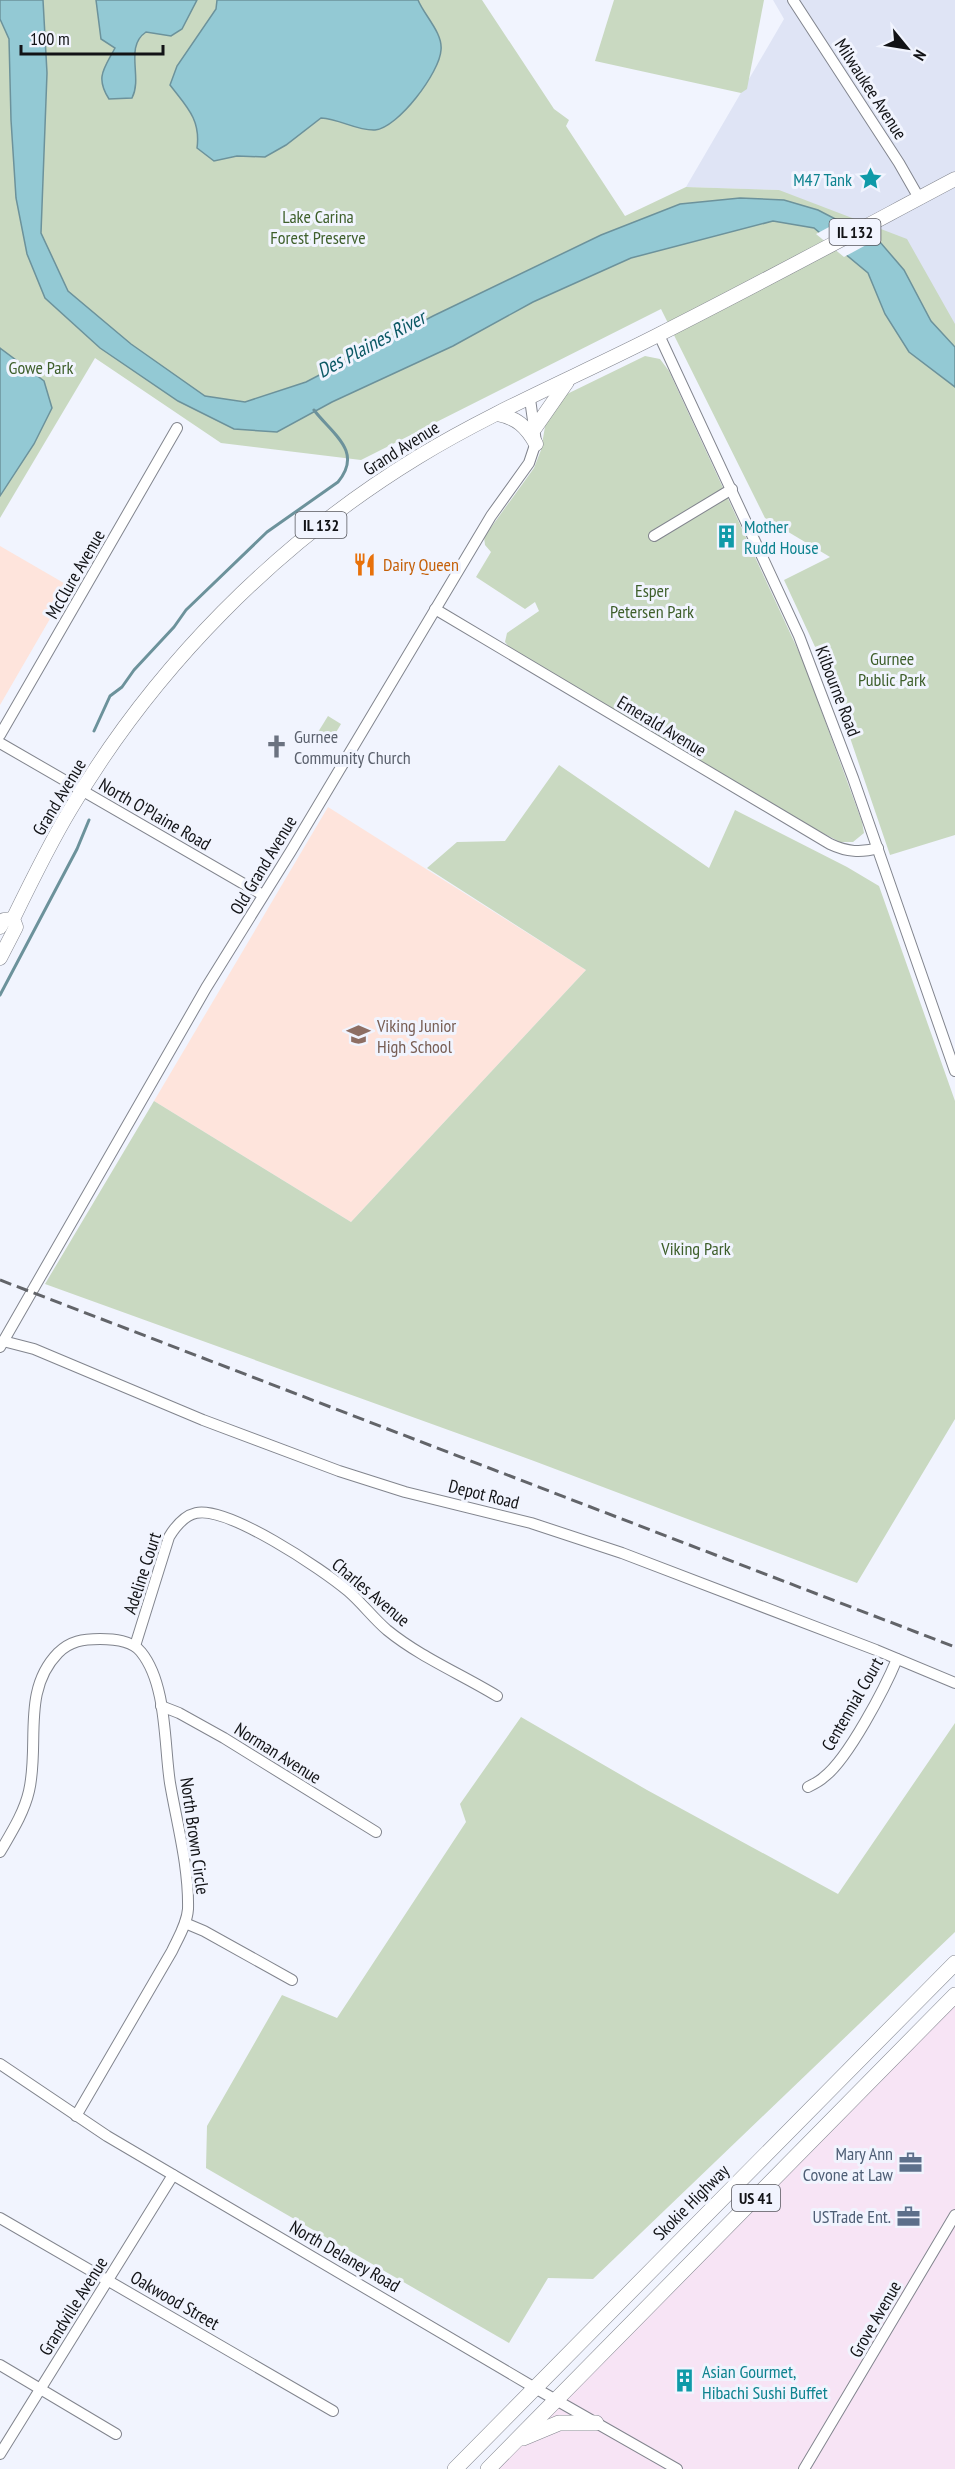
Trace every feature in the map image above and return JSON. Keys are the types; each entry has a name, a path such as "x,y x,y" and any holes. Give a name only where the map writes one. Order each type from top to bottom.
{"highway":[{"name":"Skokie Highway","path":"455,2469 955,1964"},
{"name":"US 41","path":"488,2469 955,1995"},
{"path":"515,2441 559,2423 596,2423"}],"main road":[{"name":"Grand Avenue","path":"0,958 16,927 13,919 54,838 120,734 153,691 222,613 303,539 363,493 417,458 497,414 659,335 955,179"},
{"path":"535,428 570,378"},
{"path":"497,414 512,417 522,424 536,444"},
{"path":"0,927 4,920 13,919"}],"street":[{"name":"Milwaukee Avenue","path":"792,0 899,163 919,198"},
{"name":"Kilbourne Road","path":"659,335 798,636 878,848 955,1071"},
{"name":"Old Grand Avenue","path":"2,1344 206,988 490,516 530,463 536,444 530,399"},
{"name":"McClure Avenue","path":"0,735 177,428"},
{"path":"654,536 732,489"},
{"name":"Emerald Avenue","path":"435,609 830,844 842,850 853,851 878,848"},
{"name":"North O'Plaine Road","path":"0,743 263,895"},
{"name":"Depot Road","path":"2,1344 34,1349 203,1420 339,1471 405,1492 531,1522 633,1557 955,1683"},
{"name":"Charles Avenue","path":"188,1516 196,1513 217,1514 253,1530 323,1572 349,1592 387,1630 421,1653 497,1696"},
{"name":"Adeline Court","path":"135,1646 169,1537 188,1516"},
{"path":"0,1852 17,1823 29,1792 33,1766 34,1701 41,1676 67,1645 77,1641 111,1639 135,1646"},
{"name":"North Brown Circle","path":"75,2116 172,1951 185,1923 188,1910 185,1871 161,1706 149,1665 141,1651 135,1646"},
{"name":"Centennial Court","path":"808,1786 824,1777 841,1759 886,1684 897,1659"},
{"name":"Norman Avenue","path":"161,1706 180,1713 224,1738 376,1832"},
{"path":"185,1923 204,1931 292,1980"},
{"name":"North Delaney Road","path":"0,2064 75,2116 173,2175 677,2469"},
{"name":"Grandville Avenue","path":"0,2454 173,2175"},
{"name":"Grove Avenue","path":"804,2469 955,2215"},
{"name":"Oakwood Street","path":"0,2218 333,2411"},
{"path":"0,2365 116,2434"}],"shaded area":[{"path":"773,0 955,0 955,328 779,190 686,187 784,19"},
{"path":"0,546 69,586 0,705"},
{"name":"Viking Junior High School","path":"328,807 586,970 351,1222 154,1101"},
{"path":"955,1994 955,2469 488,2469"}],"green space":[{"name":"Lake Carina Forest Preserve","path":"0,0 482,0 554,109 569,120 566,126 625,216 686,187 779,190 907,239 955,324 955,835 890,855 830,679 784,580 830,557 765,518 661,309 361,460 221,443 95,358 0,518"},
{"path":"614,0 764,0 747,89 741,93 595,61"},
{"name":"Esper Petersen Park","path":"645,356 660,359 669,371 804,663 862,822 864,833 853,842 840,842 813,828 509,647 505,642 507,633 539,611 535,602 525,609 476,577 491,552 485,545 484,537 534,468 541,450 547,415 565,395"},
{"path":"328,716 341,724 329,744 315,737"},
{"name":"Viking Park","path":"559,765 709,868 735,810 847,867 879,886 955,1101 955,1419 857,1583 534,1461 45,1284 154,1101 351,1222 586,970 427,868 457,842 505,841"},
{"path":"521,1717 647,1790 838,1894 955,1723 955,1932 593,2279 548,2278 509,2343 206,2168 207,2126 282,1995 337,2018 466,1822 460,1804"}],"water":[{"path":"0,0 43,0 47,73 41,233 68,291 131,344 205,396 245,402 306,382 433,316 601,235 680,204 740,198 784,200 818,210 880,242 904,270 931,321 955,347 955,387 909,352 885,314 868,273 814,228 773,221 631,258 533,302 453,346 332,402 277,432 234,429 178,401 100,348 45,298 27,254 16,198 9,39 0,19"},
{"path":"96,0 197,0 182,29 171,36 146,32 140,38 136,46 136,81 132,98 109,99 102,85 103,73 115,48 101,39"},
{"path":"217,0 418,0 439,37 441,50 439,60 434,72 416,98 395,120 384,127 368,130 321,118 286,145 265,157 237,156 214,161 197,148 197,129 191,114 170,85 177,66 216,9"},
{"path":"0,348 44,381 52,408 34,444 0,496"}],"pier":[{"path":"844,219 879,238 844,257 816,234"}],"waterway":[{"path":"94,731 110,696 122,687 186,610 267,532 338,482 348,461 346,452 336,435 314,410"},
{"path":"0,995 77,849 89,820"}],"railway":[{"path":"0,1280 955,1647"}],"place":[{"name":"M47 Tank","path":"870,179"},
{"name":"Mother Rudd House","path":"726,536"},
{"name":"Dairy Queen","path":"365,564"},
{"name":"Gurnee Community Church","path":"276,746"},
{"name":"Viking Junior High School","path":"359,1035"},
{"name":"Mary Ann Covone at Law","path":"911,2163"},
{"name":"USTrade Ent.","path":"909,2216"},
{"name":"Asian Gourmet, Hibachi Sushi Buffet","path":"684,2381"}],"water label":[{"name":"Des Plaines River","path":"371,344"}],"park label":[{"name":"Gowe Park","path":"41,367"},
{"name":"Gurnee Public Park","path":"892,668"}]}
